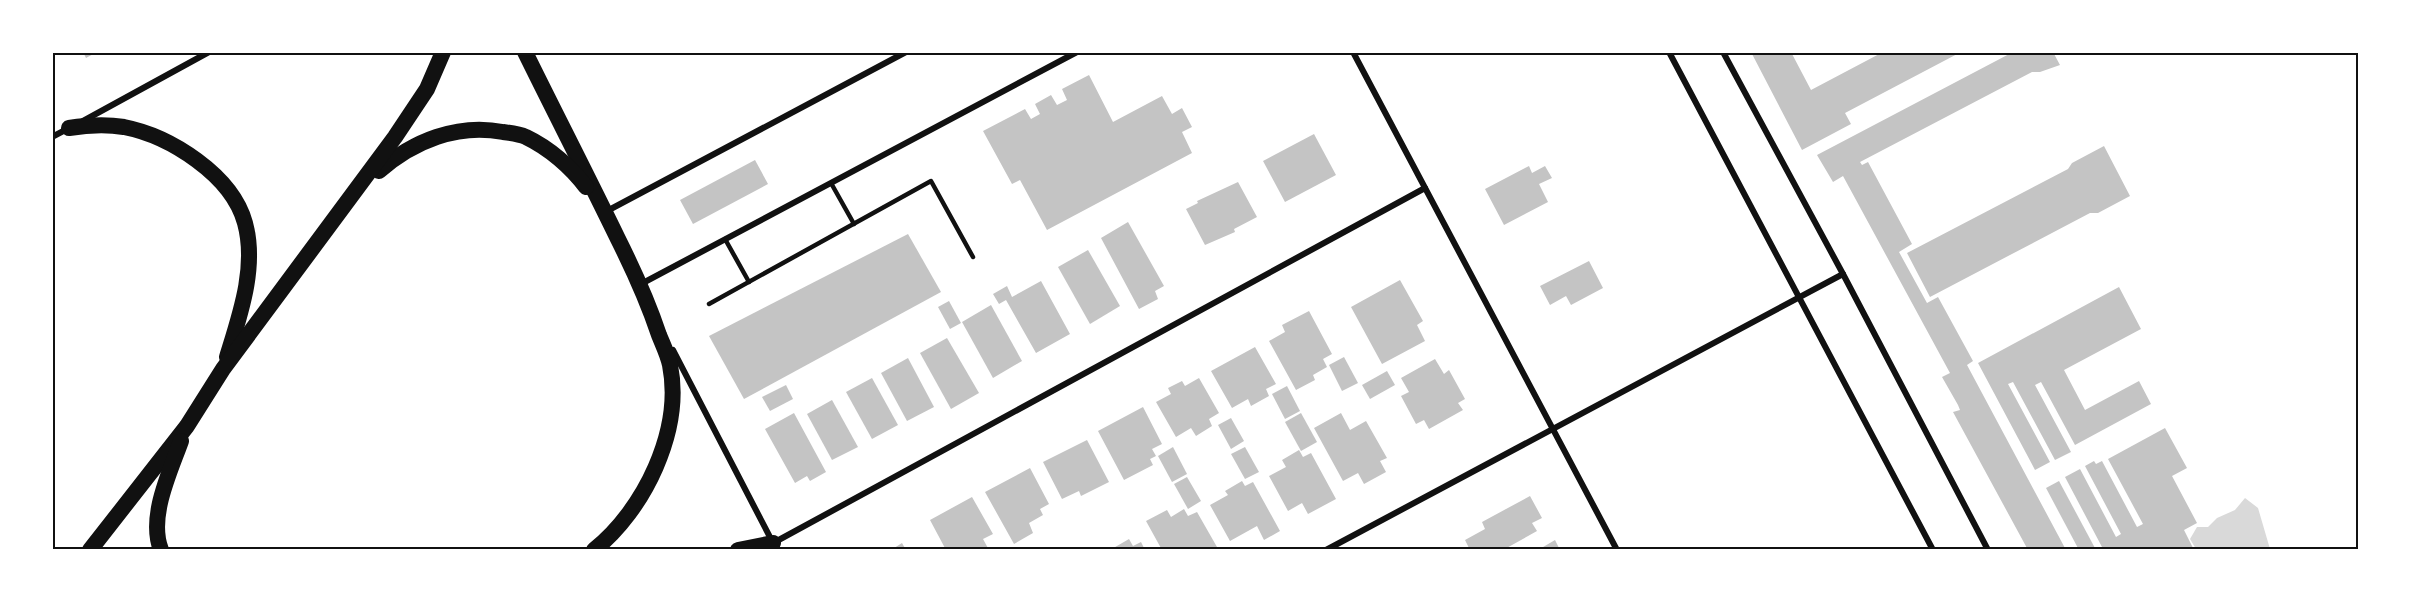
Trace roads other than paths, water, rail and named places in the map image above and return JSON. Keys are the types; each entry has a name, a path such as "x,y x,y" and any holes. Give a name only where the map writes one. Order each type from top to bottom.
{"highway":[{"path":"90,549 187,426 223,369 395,137 427,89 443,52"},
{"path":"525,52 642,288 670,365 671,398 668,427 660,460 646,490 610,537 594,549"},
{"path":"69,128 96,124 125,127 157,139 202,164 221,181 236,200 245,223 248,273 243,302 223,369"},
{"path":"343,209 376,173 396,156 436,136 484,128 525,136 561,159 605,212"},
{"path":"161,549 156,539 160,497 187,426"},
{"path":"738,549 770,547"}],"street":[{"path":"52,137 210,52"},
{"path":"605,212 906,52"},
{"path":"1077,52 725,239 642,288 770,547 1425,188"},
{"path":"1353,52 1617,549"},
{"path":"1669,52 1934,549"},
{"path":"1723,52 1988,549"},
{"path":"1326,549 1843,274"}],"lane":[{"path":"709,304 931,181 973,257"},
{"path":"831,183 854,224"},
{"path":"725,239 749,282"}]}
